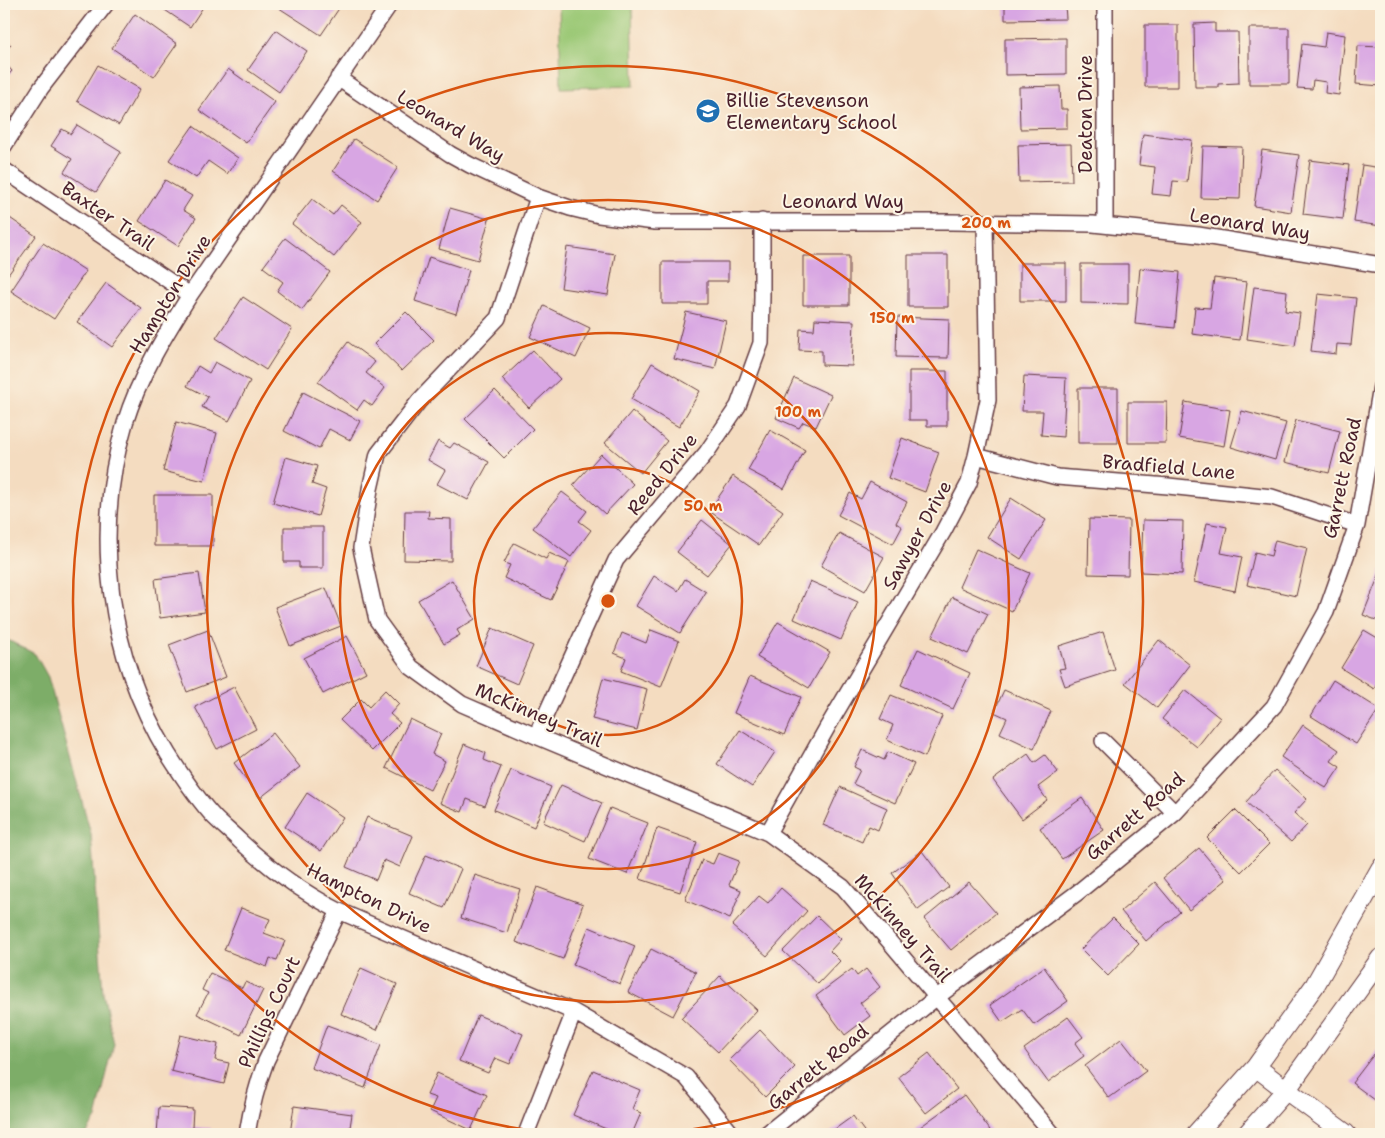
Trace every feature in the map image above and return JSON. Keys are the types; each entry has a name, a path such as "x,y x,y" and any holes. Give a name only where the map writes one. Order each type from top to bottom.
{"street":[{"path":"4,146 41,88 106,4"},
{"name":"Hampton Drive","path":"390,4 190,295 161,341 148,367 126,422 116,456 110,494 108,552 114,612 120,643 141,703 157,736 177,769 215,818 252,852 295,886 317,900 574,1012 686,1077 732,1134"},
{"name":"Deaton Drive","path":"1105,4 1105,225"},
{"name":"Leonard Way","path":"338,78 457,157 486,173 538,197 599,215 655,222 1076,223 1198,236 1381,265"},
{"name":"Baxter Trail","path":"4,170 190,295"},
{"name":"McKinney Trail","path":"538,197 498,318 419,401 378,454 370,489 362,548 377,620 411,667 462,704 768,833 843,888 1053,1134"},
{"name":"Reed Drive","path":"536,736 616,560 707,452 738,406 760,343 762,221"},
{"name":"Sawyer Drive","path":"768,833 828,726 944,532 969,483 988,400 985,223"},
{"name":"Garrett Road","path":"766,1134 937,997 1077,893 1175,813 1274,706 1326,612 1357,524 1381,386"},
{"name":"Bradfield Lane","path":"976,456 1057,477 1272,497 1357,524"},
{"path":"1103,740 1175,813"},
{"path":"1196,1134 1256,1067 1315,985 1381,868"},
{"name":"Phillips Court","path":"248,1134 254,1100 266,1061 339,911"},
{"path":"1247,1134 1286,1090 1381,958"},
{"path":"526,1134 574,1012"},
{"path":"1256,1067 1346,1134"}],"green space":[{"path":"559,4 632,4 634,86 561,88"},
{"path":"4,638 35,654 48,677 91,834 103,993 114,1044 96,1118 86,1134 4,1134"}],"building":[{"path":"156,4 205,4 190,27"},
{"path":"273,4 342,4 321,35"},
{"path":"1005,4 1065,4 1066,19 1005,20"},
{"path":"135,14 177,44 154,77 112,48"},
{"path":"1215,23 1215,32 1238,32 1239,83 1218,84 1218,87 1195,87 1194,24"},
{"path":"1145,25 1178,25 1178,87 1145,87"},
{"path":"1249,28 1289,28 1289,84 1249,84"},
{"path":"276,30 307,51 279,92 248,70"},
{"path":"1326,32 1345,35 1339,95 1325,93 1326,82 1313,80 1312,89 1297,88 1302,44 1324,47"},
{"path":"4,37 11,45 4,52"},
{"path":"1066,38 1066,74 1005,75 1005,39"},
{"path":"1358,46 1381,47 1381,86 1356,84"},
{"path":"4,62 12,71 4,80"},
{"path":"98,65 140,89 119,125 77,101"},
{"path":"228,69 275,102 246,143 199,110"},
{"path":"1060,86 1061,109 1067,109 1067,128 1020,129 1019,87"},
{"path":"77,125 121,152 96,192 64,172 72,159 51,146 62,129 71,134"},
{"path":"193,126 238,158 227,174 208,161 196,178 169,160"},
{"path":"1143,134 1192,140 1187,182 1173,181 1171,196 1152,194 1155,167 1139,165"},
{"path":"354,139 398,167 377,200 333,171"},
{"path":"1071,144 1072,181 1019,182 1018,145"},
{"path":"1203,146 1242,147 1240,199 1201,198"},
{"path":"1262,150 1299,155 1291,212 1254,206"},
{"path":"1310,160 1349,165 1343,219 1303,214"},
{"path":"1362,165 1381,168 1381,226 1354,222"},
{"path":"165,180 192,196 183,210 196,218 178,246 139,221"},
{"path":"312,199 333,215 341,205 362,222 334,257 292,224"},
{"path":"450,208 489,219 478,260 439,249"},
{"path":"4,214 36,236 5,279 4,278"},
{"path":"285,238 330,272 302,310 277,291 283,282 263,267"},
{"path":"43,243 86,271 54,319 11,291"},
{"path":"567,247 615,254 608,295 561,288"},
{"path":"908,255 948,255 948,307 908,307"},
{"path":"803,256 849,256 849,305 803,305"},
{"path":"429,257 469,270 456,314 415,301"},
{"path":"662,262 728,262 728,281 707,281 707,304 662,304"},
{"path":"1020,263 1066,263 1066,301 1020,301"},
{"path":"1081,264 1128,264 1128,304 1081,303"},
{"path":"1140,268 1180,272 1175,328 1135,324"},
{"path":"1214,278 1247,282 1240,340 1192,334 1195,307 1210,308"},
{"path":"106,283 141,308 112,347 77,322"},
{"path":"1254,287 1287,291 1285,311 1300,313 1295,346 1247,339"},
{"path":"1318,294 1356,298 1351,345 1337,344 1336,354 1311,351"},
{"path":"243,297 292,329 266,370 216,338"},
{"path":"544,306 590,328 576,358 530,337"},
{"path":"406,312 434,340 402,371 374,344"},
{"path":"686,312 726,321 715,369 674,359"},
{"path":"897,317 949,319 948,358 896,357"},
{"path":"815,319 854,321 852,366 822,365 822,351 799,350 800,329 814,330"},
{"path":"348,342 375,362 366,373 385,388 372,406 364,400 357,410 318,382"},
{"path":"533,350 560,379 529,408 502,379"},
{"path":"215,362 250,381 229,421 202,407 208,397 187,386 198,366 209,373"},
{"path":"652,363 700,391 679,427 631,399"},
{"path":"909,371 947,371 947,426 927,426 927,420 909,420"},
{"path":"1024,376 1066,378 1063,437 1041,435 1043,411 1022,411"},
{"path":"794,378 831,395 816,427 803,422 799,428 776,418"},
{"path":"1078,388 1118,388 1118,443 1078,443"},
{"path":"495,390 533,429 504,458 465,419"},
{"path":"303,392 360,421 350,440 329,429 319,449 284,431"},
{"path":"1128,402 1167,402 1166,443 1128,443"},
{"path":"1185,402 1230,410 1224,446 1179,438"},
{"path":"632,411 667,441 641,473 605,443"},
{"path":"1242,411 1286,423 1275,460 1231,447"},
{"path":"1296,420 1340,431 1329,473 1285,462"},
{"path":"176,422 217,433 204,481 163,471"},
{"path":"770,430 805,450 784,489 748,470"},
{"path":"902,438 939,452 925,492 888,478"},
{"path":"438,441 450,448 454,443 489,462 468,500 437,484 445,470 428,460"},
{"path":"601,454 633,484 605,514 573,485"},
{"path":"286,457 317,466 312,484 326,489 318,516 273,503"},
{"path":"733,476 783,511 759,545 709,511"},
{"path":"870,482 907,502 896,523 902,527 893,544 838,515 850,493 861,499"},
{"path":"562,492 587,511 579,521 591,530 571,557 533,528"},
{"path":"154,495 213,495 213,546 154,546"},
{"path":"1011,498 1046,520 1021,559 987,537"},
{"path":"405,511 429,511 428,518 451,519 451,561 404,560"},
{"path":"1089,519 1129,520 1128,575 1088,574"},
{"path":"702,520 732,544 707,575 677,552"},
{"path":"1143,520 1183,521 1182,574 1141,572"},
{"path":"1207,523 1227,527 1221,553 1242,557 1235,591 1194,582"},
{"path":"284,527 323,527 323,568 299,568 299,562 284,562"},
{"path":"839,533 884,557 865,591 821,566"},
{"path":"1275,540 1307,548 1296,596 1247,585 1255,552 1271,556"},
{"path":"514,543 546,559 549,553 569,562 551,600 504,578 510,565 504,563"},
{"path":"976,549 1030,573 1012,611 959,587"},
{"path":"1381,570 1381,622 1363,615"},
{"path":"199,573 205,612 160,618 155,579"},
{"path":"654,576 678,591 685,579 706,592 680,633 636,606"},
{"path":"452,580 475,619 457,630 460,635 444,644 418,600"},
{"path":"810,581 858,602 841,640 794,619"},
{"path":"326,588 341,626 290,646 275,607"},
{"path":"952,597 988,614 968,654 932,637"},
{"path":"778,622 830,652 809,688 757,657"},
{"path":"492,628 533,646 517,684 476,666"},
{"path":"208,630 226,677 187,692 169,645"},
{"path":"651,630 679,641 661,687 621,671 626,658 614,653 622,633 646,643"},
{"path":"1364,630 1381,640 1381,677 1374,689 1341,668"},
{"path":"1103,632 1115,670 1065,686 1059,669 1065,668 1059,646"},
{"path":"347,636 366,672 323,694 304,658"},
{"path":"1159,640 1190,665 1157,708 1125,683"},
{"path":"918,649 970,673 953,709 901,685"},
{"path":"750,676 801,697 784,735 734,713"},
{"path":"603,678 647,689 637,730 592,719"},
{"path":"1333,680 1379,709 1356,744 1311,716"},
{"path":"234,687 256,729 217,749 195,707"},
{"path":"385,690 399,704 390,714 400,723 372,751 340,720 361,699 369,707"},
{"path":"1004,690 1051,711 1034,749 1000,733 1007,718 994,712"},
{"path":"1185,690 1220,718 1197,747 1162,719"},
{"path":"891,695 942,716 925,757 887,740 893,725 880,719"},
{"path":"410,719 441,734 432,754 445,761 430,790 386,768"},
{"path":"1303,725 1339,750 1331,761 1340,767 1326,788 1281,757"},
{"path":"740,730 775,752 752,787 717,764"},
{"path":"273,733 300,767 260,798 234,763"},
{"path":"464,744 486,753 484,760 501,767 485,806 467,799 462,812 440,803"},
{"path":"862,750 884,760 888,752 914,764 895,803 853,784 860,770 854,767"},
{"path":"1028,754 1034,763 1045,755 1058,772 1038,787 1047,800 1022,819 993,780"},
{"path":"511,770 551,787 534,827 494,810"},
{"path":"1275,770 1307,799 1294,813 1307,825 1291,842 1246,802"},
{"path":"561,785 602,803 585,841 543,822"},
{"path":"840,787 887,808 878,830 869,826 862,842 823,825"},
{"path":"307,793 343,817 321,851 285,827"},
{"path":"1082,798 1104,830 1062,859 1040,828"},
{"path":"610,808 648,823 627,874 589,859"},
{"path":"1235,810 1269,844 1241,872 1207,838"},
{"path":"367,817 413,836 400,867 384,860 376,880 346,867"},
{"path":"657,828 697,842 680,892 640,879"},
{"path":"1199,848 1226,880 1189,910 1163,878"},
{"path":"922,851 949,887 918,910 892,873"},
{"path":"718,853 739,861 729,885 741,890 730,919 685,900 702,860 713,864"},
{"path":"426,855 461,869 444,908 409,893"},
{"path":"475,875 520,889 507,933 461,918"},
{"path":"969,882 996,913 951,950 924,919"},
{"path":"1155,882 1180,912 1146,941 1121,911"},
{"path":"537,887 583,904 563,959 516,942"},
{"path":"781,888 807,911 767,956 732,926 759,896 768,903"},
{"path":"241,908 270,919 264,933 285,941 277,960 270,958 267,967 224,950"},
{"path":"817,916 841,939 830,951 840,961 818,984 783,951"},
{"path":"1113,918 1139,944 1108,976 1081,949"},
{"path":"589,927 635,946 620,984 573,965"},
{"path":"651,949 696,972 673,1016 628,992"},
{"path":"1044,967 1068,1001 1034,1025 1022,1009 1002,1022 990,1005"},
{"path":"361,968 397,984 377,1030 341,1014"},
{"path":"852,969 857,976 866,969 880,987 860,1003 870,1016 845,1035 816,996"},
{"path":"210,973 242,988 245,982 263,990 241,1035 197,1014 208,993 202,990"},
{"path":"720,976 757,1010 718,1052 681,1018"},
{"path":"478,1015 523,1034 510,1064 495,1058 488,1073 459,1061"},
{"path":"1068,1017 1083,1037 1075,1043 1084,1056 1048,1082 1024,1049"},
{"path":"327,1025 381,1045 365,1088 311,1068"},
{"path":"760,1030 795,1067 765,1097 729,1060"},
{"path":"180,1035 218,1044 215,1060 229,1063 224,1084 171,1071"},
{"path":"1121,1039 1146,1071 1109,1098 1085,1066"},
{"path":"1381,1045 1381,1100 1379,1103 1352,1083"},
{"path":"929,1053 957,1089 926,1113 898,1077"},
{"path":"593,1070 640,1090 632,1109 641,1113 632,1134 618,1134 573,1115"},
{"path":"437,1073 487,1095 471,1130 430,1111 436,1098 427,1095"},
{"path":"964,1095 990,1130 983,1134 918,1134 916,1130"},
{"path":"294,1106 352,1114 349,1134 290,1134"},
{"path":"159,1107 193,1109 192,1127 211,1128 210,1134 157,1134"},
{"path":"853,1116 866,1134 828,1134"}],"place":[{"name":"Billie Stevenson Elementary School","path":"708,111"}]}
